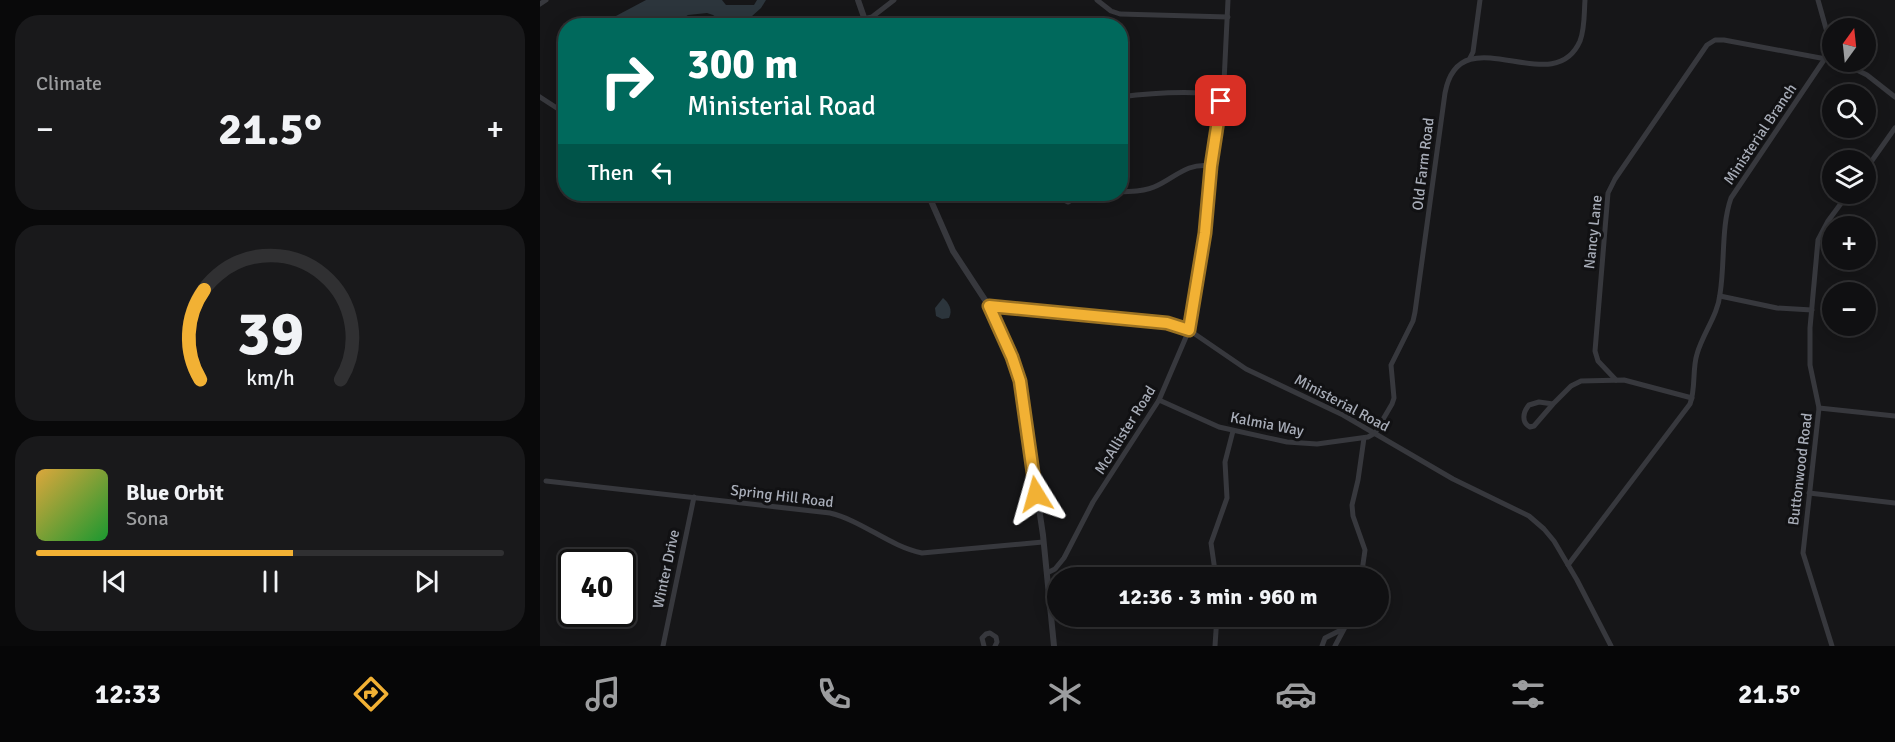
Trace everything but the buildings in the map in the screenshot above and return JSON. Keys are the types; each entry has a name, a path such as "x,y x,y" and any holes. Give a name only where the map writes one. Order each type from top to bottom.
{"street":[{"path":"540,4 546,0"},
{"path":"858,0 865,18"},
{"path":"871,18 894,0"},
{"path":"1097,0 1111,11 1120,14 1227,17"},
{"name":"McAllister Road","path":"1057,567 1064,558 1087,511 1159,400 1189,330 1205,233 1211,166 1226,72 1228,0"},
{"path":"1470,58 1473,52 1480,0"},
{"path":"1470,58 1484,57 1536,64 1559,63 1574,52 1580,42 1585,0"},
{"path":"1818,0 1823,18"},
{"name":"Nancy Lane","path":"1616,380 1598,361 1595,351 1608,193 1614,179 1704,49 1715,40 1822,58"},
{"name":"Old Farm Road","path":"1375,433 1394,401 1391,365 1413,321 1415,312 1446,87 1454,69 1470,58"},
{"name":"Ministerial Branch","path":"1692,398 1696,355 1717,309 1720,296 1731,198 1822,65"},
{"path":"1860,72 1895,97"},
{"path":"1128,96 1162,92 1222,94"},
{"path":"540,97 558,109"},
{"path":"1876,155 1895,128"},
{"path":"1128,192 1154,187 1194,165 1211,166"},
{"path":"931,201 953,251 989,306 1020,381 1047,573"},
{"name":"Buttonwood Road","path":"1832,646 1803,558 1803,538 1819,408 1810,364 1818,240 1841,204"},
{"path":"1720,296 1777,309 1812,310"},
{"name":"Ministerial Road","path":"989,306 1167,323 1189,330 1246,369 1324,405 1454,479 1529,516 1551,537 1611,646"},
{"path":"1553,404 1539,402 1529,405 1524,416 1526,425 1534,426 1577,382 1630,381 1692,398 1684,412 1568,565"},
{"name":"Kalmia Way","path":"1159,400 1219,427 1307,444 1364,438 1375,433"},
{"path":"1819,408 1895,416"},
{"path":"1214,567 1211,543 1227,498 1225,462 1233,431"},
{"path":"1362,567 1365,550 1353,516 1352,505 1364,438"},
{"name":"Spring Hill Road","path":"546,481 832,513 849,519 903,547 922,553 1043,542"},
{"path":"1809,492 1895,502"},
{"name":"Winter Drive","path":"663,646 694,497"},
{"path":"1052,627 1054,646"},
{"path":"1215,646 1216,627"},
{"path":"1322,646 1325,639 1345,628"},
{"path":"1335,646 1345,628"},
{"path":"984,646 982,638 988,633 995,635 996,645"}],"shaded area":[{"path":"646,0 722,0 726,5 754,5 757,0 766,0 750,18 717,18 707,13 688,15 684,18 612,18"},
{"path":"943,298 949,304 951,312 949,318 942,319 936,316 935,308"}],"route":[{"path":"1036,494 1020,381 989,306 1167,323 1189,330 1205,233 1211,166 1221,101"}]}
